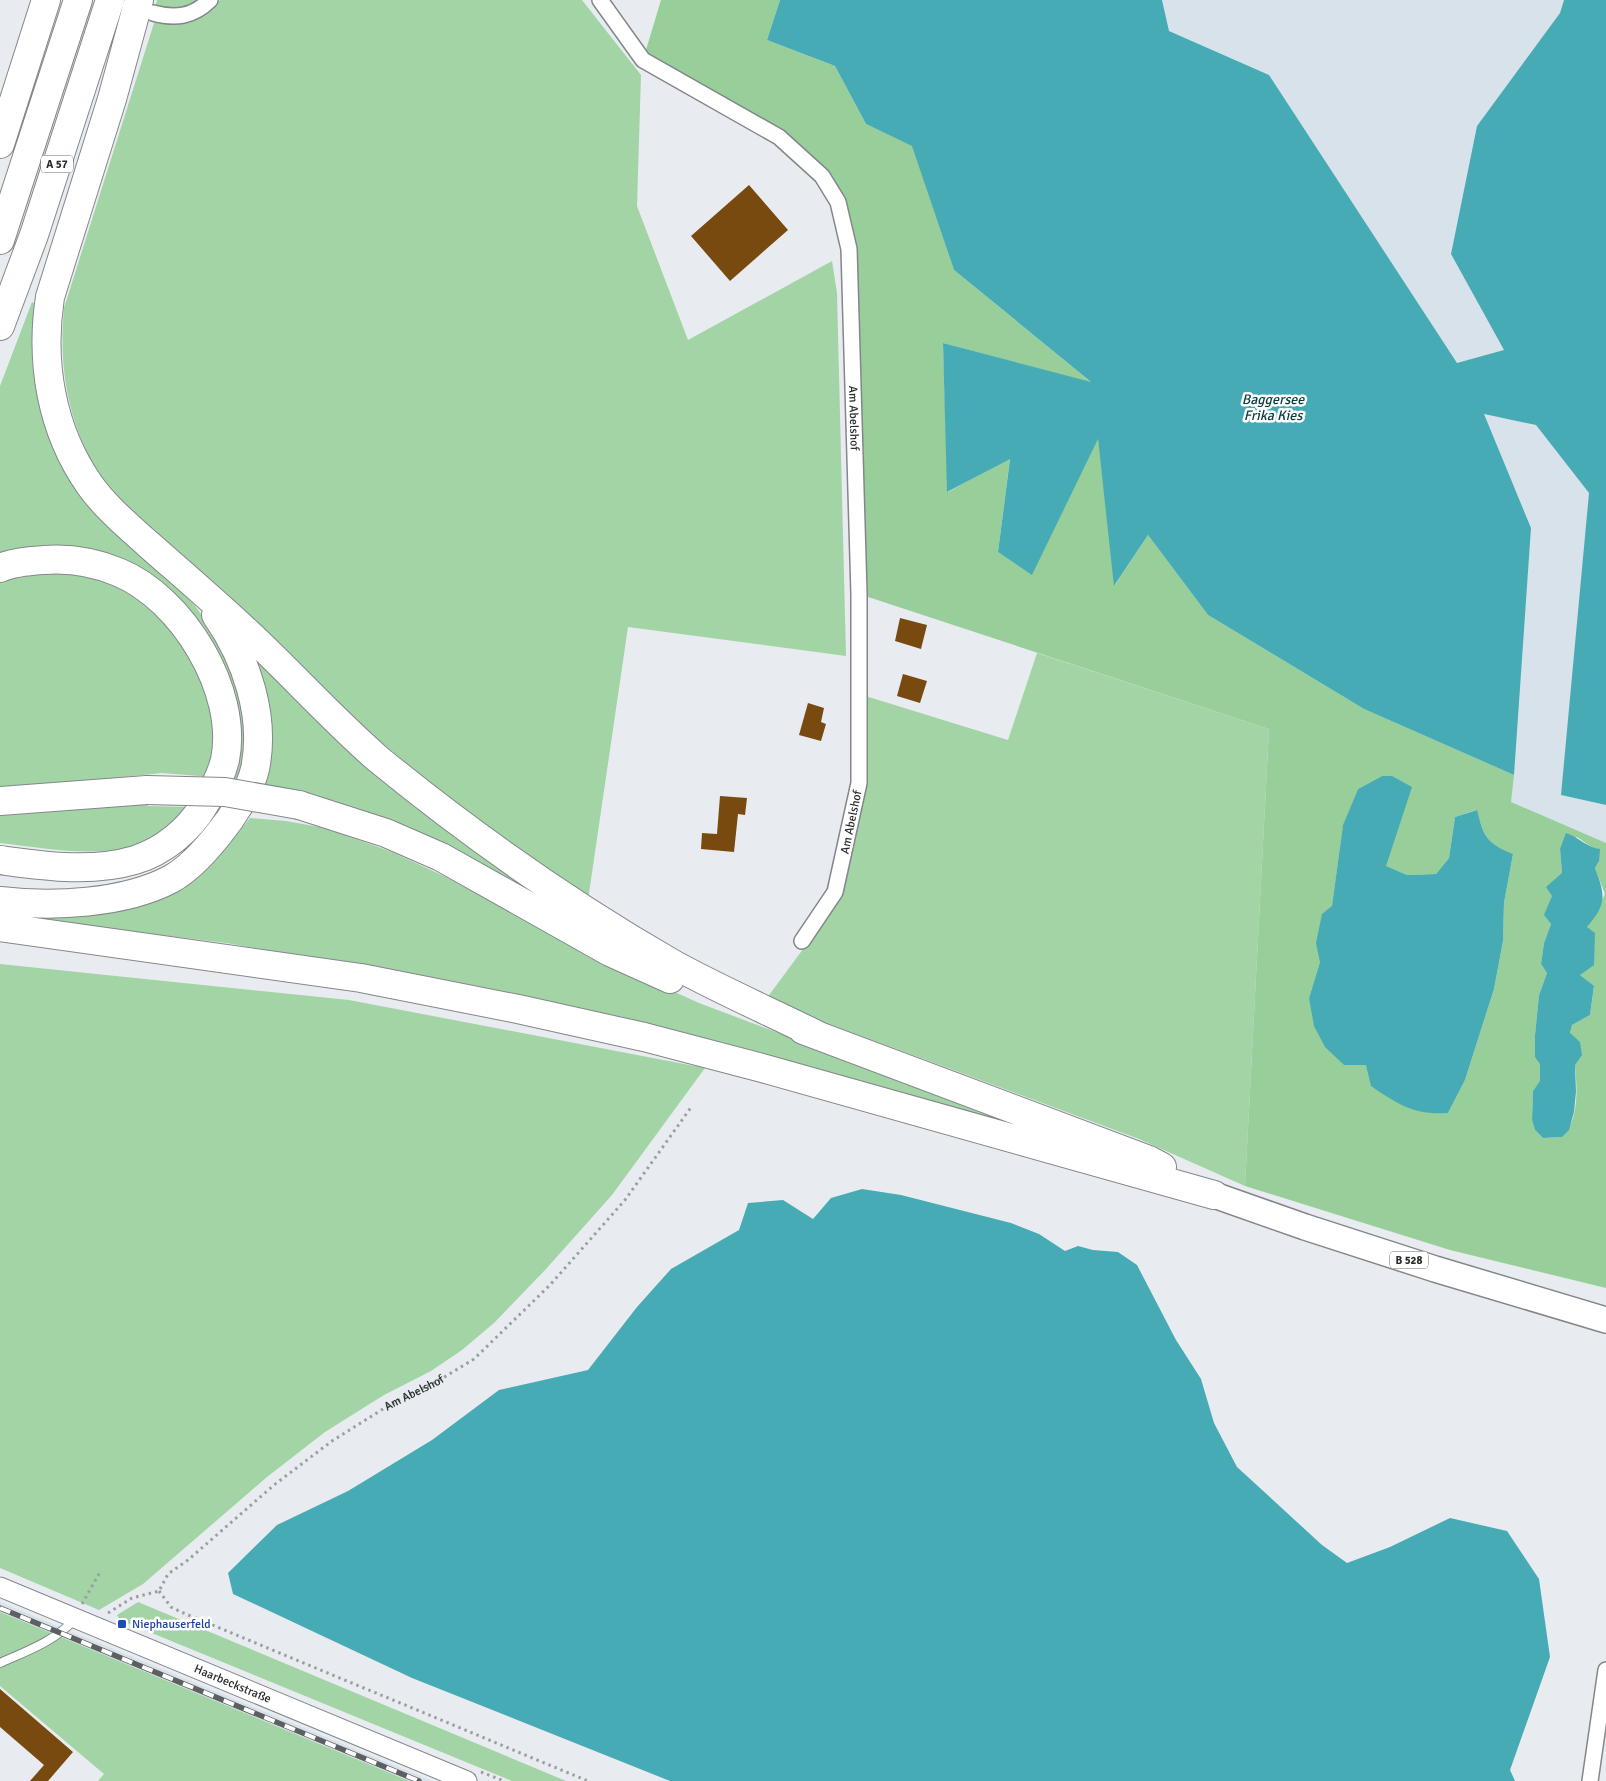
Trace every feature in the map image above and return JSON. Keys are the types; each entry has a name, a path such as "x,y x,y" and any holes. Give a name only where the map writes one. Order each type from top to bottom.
{"highway":[{"path":"0,90 36,0"},
{"path":"0,144 46,0"},
{"name":"A 57","path":"0,240 78,0"},
{"name":"A 57","path":"0,326 34,235 110,0"},
{"path":"146,6 112,99 50,297 45,325 50,394 64,436 89,484 126,525 248,633 376,757 467,829 583,909 676,965 819,1036"},
{"path":"0,568 36,561 66,559 91,563 120,572 149,589 178,618 201,650 219,688 226,722 225,759 215,788 199,813 181,834 159,849 136,860 107,866 73,868 0,860"},
{"path":"0,901 75,902 132,894 172,878 208,848 234,816 255,770 258,723 248,677 230,635 214,611 182,575"},
{"path":"0,801 147,790 225,792 299,805 386,833 441,857 610,952 708,996 1149,1160 1214,1195"},
{"path":"0,927 361,978 518,1009 644,1037 829,1086 1214,1195"},
{"path":"0,938 48,933"},
{"name":"B 528","path":"1214,1195 1398,1257 1606,1320"}],"street":[{"path":"146,6 171,17 185,15 201,9 210,0"},
{"name":"Am Abelshof","path":"600,0 643,60 779,137 822,176 838,202 849,249 859,594 859,783 835,892 802,941"},
{"name":"Haarbeckstraße","path":"0,1587 83,1615 467,1781"},
{"path":"1590,1781 1606,1670"}],"lane":[{"path":"0,1663 51,1639 83,1615"}],"path":[{"name":"Am Abelshof","path":"159,1592 168,1574 188,1560 274,1485 332,1441 391,1404 438,1381 474,1359 550,1285 625,1200 692,1106"},
{"path":"83,1615 100,1572"},
{"path":"83,1615 132,1598 159,1592 171,1607 181,1612 588,1781"}],"shaded area":[{"path":"1162,0 1564,0 1560,13 1477,126 1451,254 1504,350 1460,368 1269,75 1169,31"},
{"path":"1483,414 1536,425 1589,493 1562,795 1606,805 1606,843 1511,802 1531,528"},
{"path":"0,1602 432,1781 404,1781 0,1615"}],"green space":[{"path":"157,0 210,0 201,9 155,9"},
{"path":"220,0 582,0 641,75 637,206 688,340 832,261 837,293 846,656 628,627 588,900 464,811 369,732 132,513 106,484 93,464 83,443 69,400 65,377 63,355 64,308 154,23 175,23 197,18"},
{"path":"661,0 780,0 767,40 835,66 866,124 913,146 954,270 1092,383 943,343 948,492 1010,458 998,552 1032,574 1098,438 1115,585 1148,535 1208,615 1364,709 1514,775 1511,802 1606,843 1606,1288 1450,1250 1245,1186 1269,729 859,594 849,249 838,202 779,137 643,60","holes":["1382,776 1392,776 1395,836 1385,866 1407,875 1436,874 1449,858 1455,817 1476,810 1487,838 1496,846 1513,854 1504,903 1503,941 1494,989 1465,1080 1448,1113 1366,1065 1344,1065 1309,998 1320,962 1332,907 1343,826 1358,789","1577,837 1593,848 1599,861 1595,868 1605,894 1587,927 1580,975 1594,987 1590,1015 1572,1025 1570,1033 1576,1073 1574,1116 1562,1137 1543,1138 1535,1130 1532,1120 1533,1091 1540,1082 1540,1064 1535,1035 1539,995 1547,973 1541,964 1544,943 1551,924 1545,915 1562,873 1560,849"]},
{"path":"32,302 36,304 32,359 35,382 49,435 168,577 196,607 223,646 248,713 242,780 229,779 234,714 144,578 0,561 0,386"},
{"path":"61,568 122,583 169,621 216,705 211,777 162,773 0,790 0,580"},
{"path":"239,638 592,929 255,787"},
{"path":"1037,653 1269,729 1245,1186 1139,1139 808,1016 767,998 806,945 835,892 859,783 859,694 1008,740"},
{"path":"147,803 148,806 193,807 166,833 147,842 127,848 106,851 84,851 0,843 0,813"},
{"path":"250,818 286,821 325,828 392,852 448,878 575,947 699,1003 1052,1136 743,1048 407,975 226,943 0,915 208,866"},
{"path":"0,964 349,1000 705,1068 612,1195 546,1269 494,1323 462,1350 431,1371 384,1395 325,1432 267,1477 143,1584 99,1610 0,1568"},
{"path":"138,1602 566,1781 512,1781 120,1620 117,1615"},
{"path":"0,1612 409,1781 98,1781 104,1774 0,1686"}],"water":[{"name":"Baggersee Frika Kies","path":"780,0 1162,0 1169,31 1269,75 1457,363 1504,350 1451,254 1477,126 1560,13 1564,0 1606,0 1606,805 1561,795 1589,493 1536,425 1484,414 1531,528 1514,775 1364,709 1208,615 1148,535 1114,586 1098,439 1032,575 998,552 1010,459 947,492 943,343 1091,382 954,270 912,146 866,124 835,66 767,40"},
{"path":"1382,776 1392,776 1412,787 1386,866 1407,875 1436,874 1449,858 1455,817 1477,810 1484,833 1488,838 1497,846 1513,854 1504,903 1503,941 1494,989 1465,1080 1448,1113 1416,1110 1381,1093 1371,1086 1366,1065 1344,1065 1325,1047 1314,1026 1309,998 1320,962 1316,943 1322,914 1332,906 1343,825 1358,789"},
{"path":"1566,833 1591,847 1600,849 1599,861 1595,868 1601,886 1602,900 1598,912 1587,927 1595,933 1594,965 1580,975 1594,986 1590,1015 1572,1025 1570,1033 1580,1042 1582,1055 1575,1065 1576,1092 1574,1112 1569,1130 1562,1137 1543,1138 1535,1130 1532,1120 1533,1091 1540,1081 1540,1064 1535,1057 1539,995 1547,973 1541,964 1544,943 1551,924 1544,915 1552,896 1546,887 1562,873 1560,849"},
{"path":"862,1189 901,1195 1011,1223 1039,1234 1065,1251 1078,1246 1093,1250 1118,1252 1137,1265 1176,1340 1201,1379 1214,1423 1237,1467 1322,1545 1347,1563 1390,1547 1450,1518 1507,1531 1539,1579 1550,1657 1510,1770 1515,1781 670,1781 412,1678 233,1594 228,1573 277,1525 348,1491 432,1440 499,1390 588,1370 637,1307 671,1269 739,1230 748,1203 783,1200 813,1219 831,1198"}],"building":[{"path":"749,185 788,230 730,281 691,236"},
{"path":"900,618 927,625 921,649 895,641"},
{"path":"903,674 927,681 920,703 897,696"},
{"path":"808,703 824,708 821,722 826,724 821,741 799,735"},
{"path":"720,796 747,798 745,815 738,814 734,852 701,849 702,833 717,834"},
{"path":"0,1689 73,1752 48,1781 30,1781 44,1765 0,1727"}],"railway":[{"path":"0,1608 419,1781"}],"place":[{"name":"Niephauserfeld","path":"122,1624"}]}
